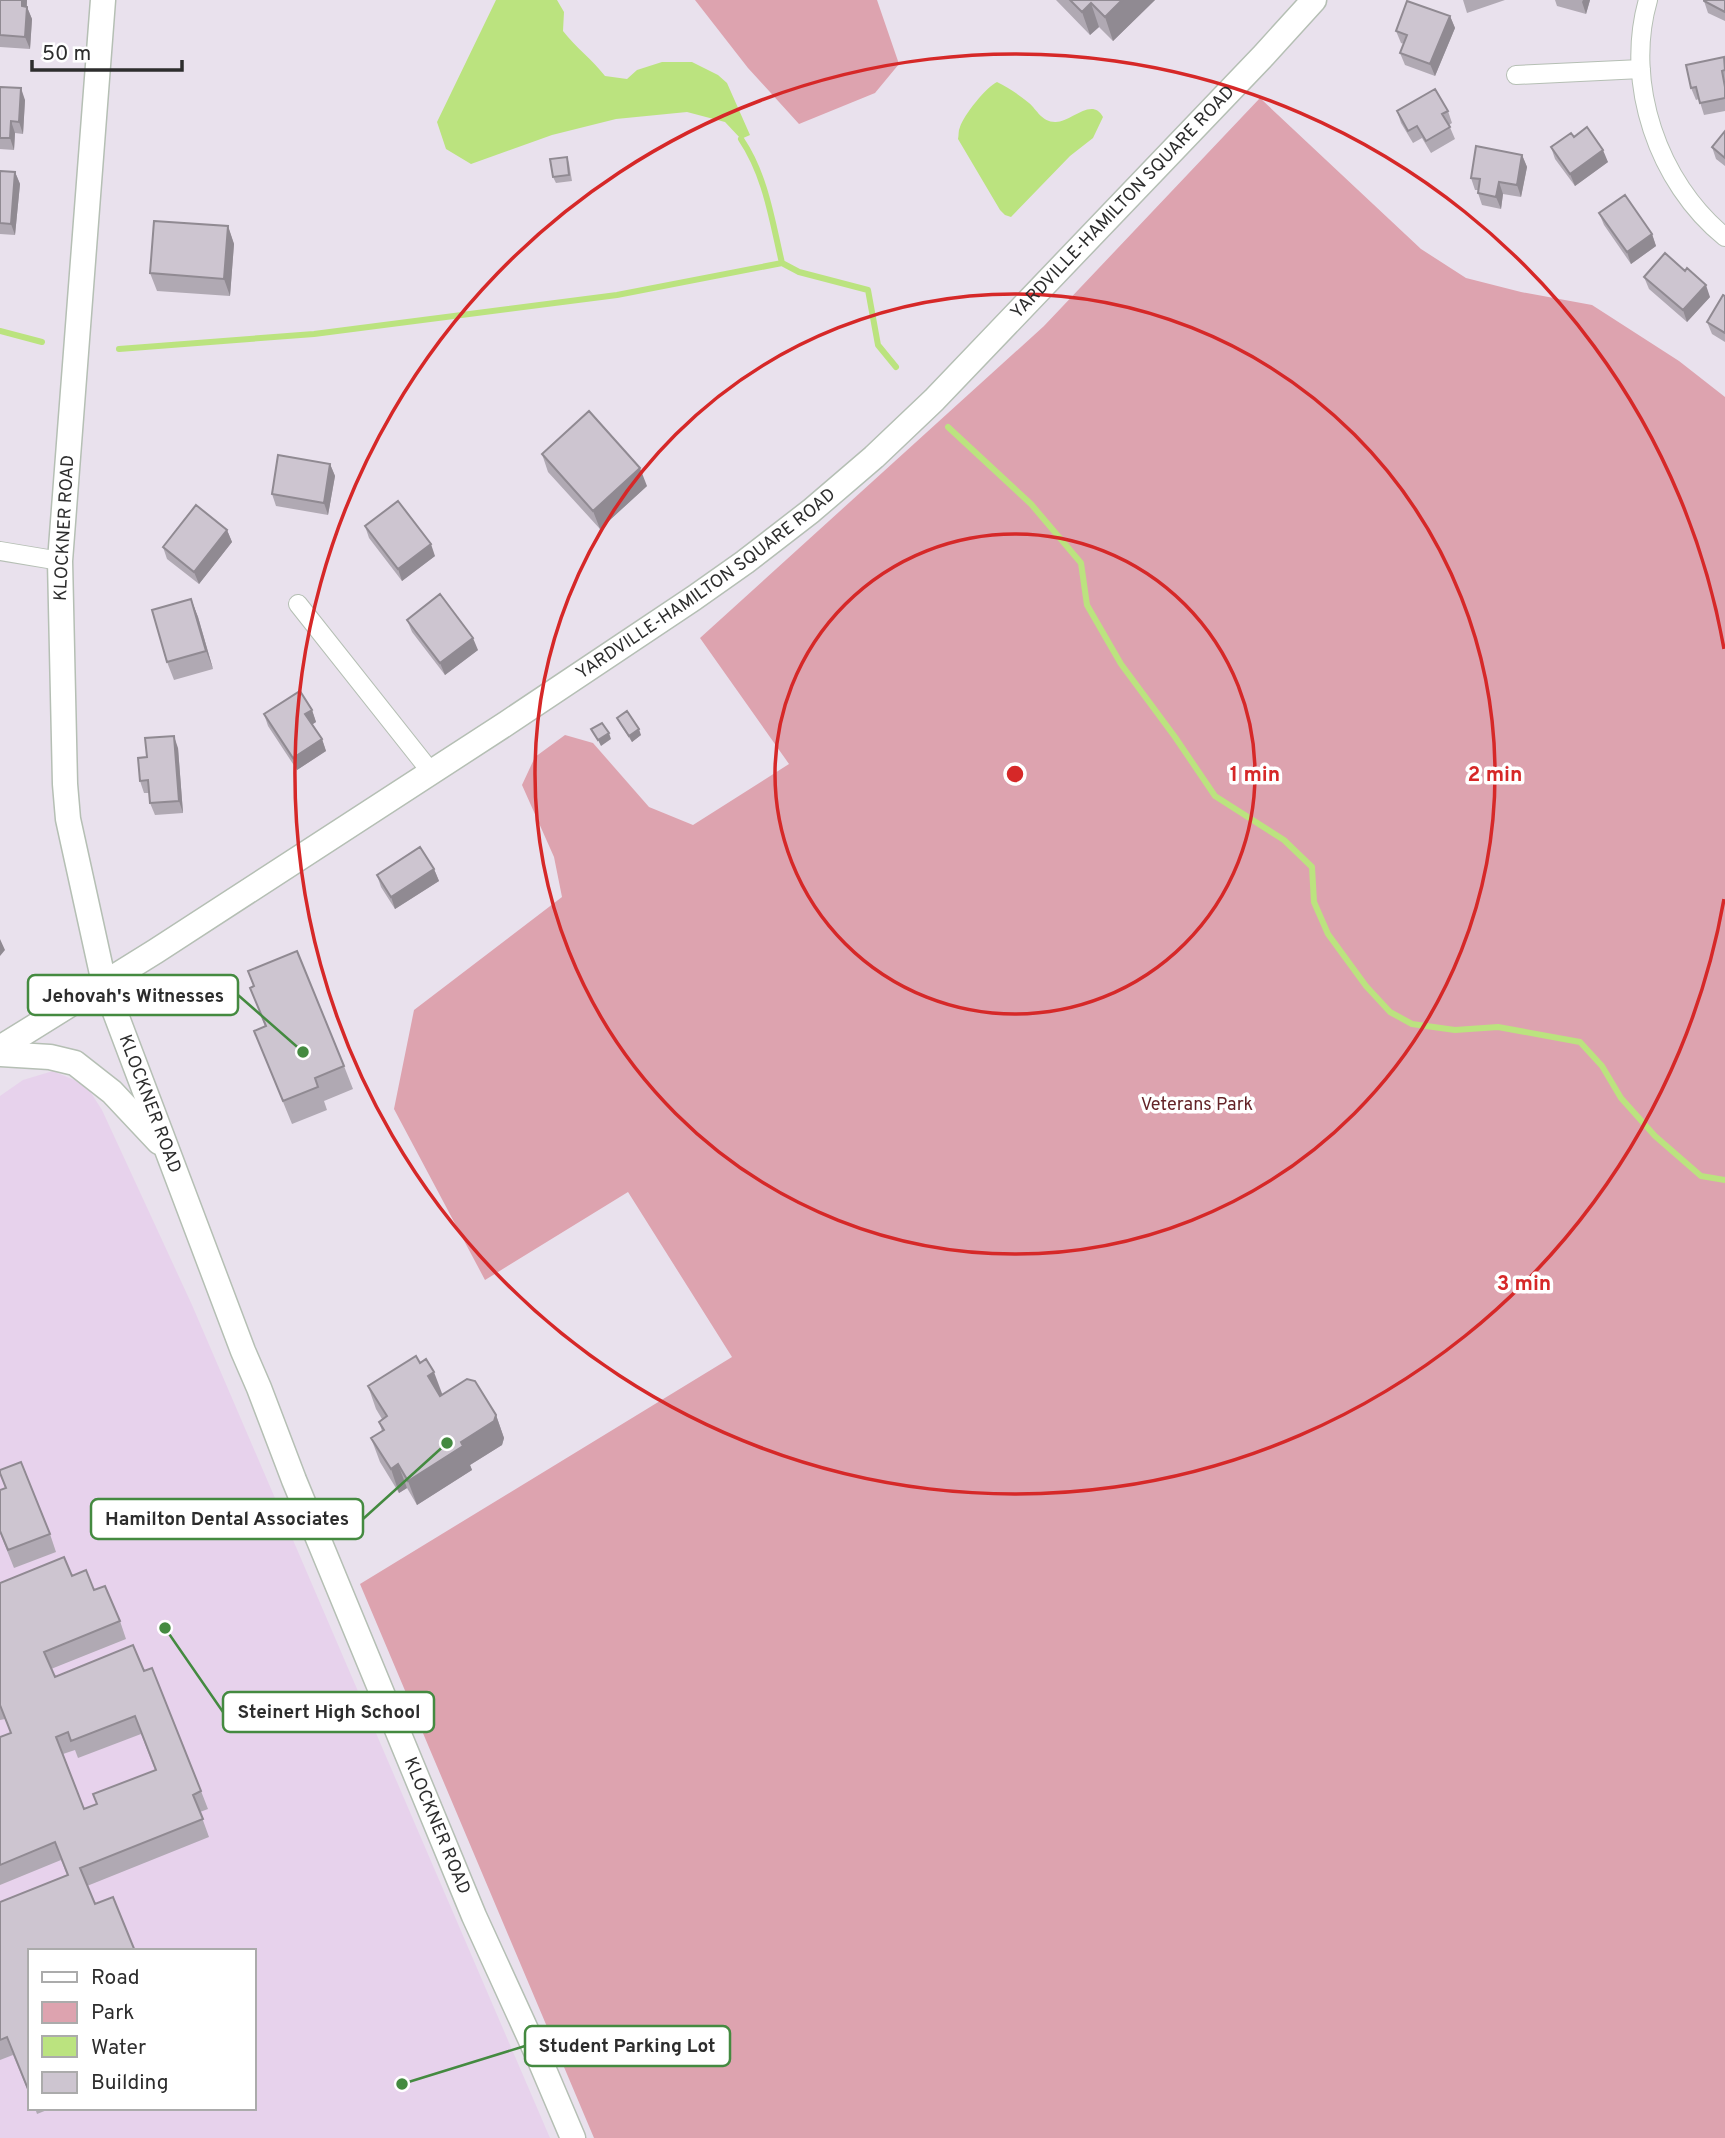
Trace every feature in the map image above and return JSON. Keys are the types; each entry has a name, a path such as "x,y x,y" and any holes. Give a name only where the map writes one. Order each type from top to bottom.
{"main road":[{"name":"KLOCKNER ROAD","path":"103,0 60,561 68,819 104,983 294,1480 474,1916 573,2138"},
{"name":"YARDVILLE-HAMILTON SQUARE ROAD","path":"0,1048 431,772 745,562 811,511 874,457 934,400 1314,0"},
{"path":"0,1054 50,1057 75,1063 112,1091 169,1152"}],"street":[{"path":"1648,0 1641,44 1641,69 1648,113 1656,141 1672,174 1696,208 1725,237"},
{"path":"1516,75 1641,69"},
{"path":"0,551 60,561"},
{"path":"298,604 431,772"}],"shaded area":[{"path":"53,1071 86,1085 102,1110 192,1305 550,2138 0,2138 0,1096 23,1080"}],"green space":[{"path":"695,0 877,0 899,64 875,93 799,124 748,68"},
{"name":"Veterans Park","path":"1260,98 1421,249 1466,278 1521,292 1592,305 1679,361 1725,397 1725,2138 594,2138 360,1584 732,1357 628,1192 485,1280 394,1109 414,1010 562,897 554,857 522,785 535,757 565,735 593,743 649,807 693,825 789,764 700,638 1044,326"}],"water":[{"path":"496,0 557,0 564,12 563,31 605,76 627,79 637,70 662,62 692,62 718,75 727,83 750,135 741,139 725,122 687,112 616,119 552,135 471,164 446,149 437,122"},
{"path":"997,82 1021,97 1043,118 1050,121 1061,121 1093,109 1103,117 1093,138 1070,156 1011,217 1000,210 958,139 962,122 987,89"}],"building":[{"path":"0,0 22,0 22,6 27,7 25,37 0,35"},
{"path":"1070,0 1122,0 1105,17 1091,3 1082,12"},
{"path":"1725,0 1725,12 1704,1"},
{"path":"1407,1 1450,16 1430,64 1400,53 1407,35 1396,31"},
{"path":"1724,57 1725,70 1722,71 1725,98 1700,103 1696,87 1691,88 1686,65"},
{"path":"0,87 21,88 19,122 11,121 10,138 0,138"},
{"path":"1435,89 1448,111 1442,114 1450,127 1426,141 1417,126 1408,131 1397,111"},
{"path":"1587,127 1603,150 1570,174 1551,147 1571,133 1574,137"},
{"path":"1725,131 1725,158 1712,147"},
{"path":"1476,146 1522,155 1517,185 1499,182 1496,197 1478,193 1480,179 1471,178"},
{"path":"567,157 569,175 553,177 550,159"},
{"path":"0,171 15,172 11,224 0,223"},
{"path":"1625,195 1652,234 1627,252 1599,213"},
{"path":"154,221 228,226 224,279 150,273"},
{"path":"1665,253 1706,285 1683,310 1644,277"},
{"path":"1723,295 1725,296 1725,333 1707,322"},
{"path":"589,411 640,468 593,511 542,454"},
{"path":"278,455 330,464 324,503 272,494"},
{"path":"398,501 431,544 398,569 365,526"},
{"path":"196,505 227,530 194,572 163,547"},
{"path":"440,594 473,638 440,663 407,620"},
{"path":"191,599 206,651 167,662 152,610"},
{"path":"300,691 312,710 305,714 322,739 293,758 264,714"},
{"path":"627,711 639,729 629,736 617,718"},
{"path":"602,723 609,733 598,740 591,729"},
{"path":"174,736 179,801 150,803 148,780 140,781 138,758 147,757 145,738"},
{"path":"420,847 434,869 391,897 377,875"},
{"path":"297,951 344,1066 315,1078 318,1087 283,1101 254,1031 266,1026 250,988 254,986 248,971"},
{"path":"416,1356 420,1363 426,1359 434,1372 428,1376 440,1396 467,1379 475,1381 496,1415 494,1421 461,1442 463,1446 408,1481 398,1464 391,1469 371,1438 384,1430 379,1422 387,1416 368,1386"},
{"path":"21,1462 50,1534 8,1550 0,1531 0,1490 6,1488 0,1470"},
{"path":"64,1557 72,1576 86,1570 94,1590 105,1586 120,1621 44,1652 55,1677 133,1645 144,1671 152,1668 201,1791 193,1795 203,1819 80,1868 95,1904 113,1897 134,1949 28,1949 28,2089 7,2037 0,2040 0,1902 68,1875 55,1842 0,1865 0,1737 11,1733 0,1705 0,1583","holes":["135,1716 156,1770 93,1794 97,1804 84,1809 56,1737 68,1732 71,1741"]}],"waterway":[{"path":"741,139 762,183 782,263 799,272 868,290 878,345 896,367"},
{"path":"119,349 314,334 617,295 782,263"},
{"path":"0,331 42,342"},
{"path":"948,427 1031,504 1081,563 1087,605 1121,664 1215,796 1284,840 1312,867 1314,902 1328,934 1366,986 1390,1012 1412,1024 1455,1030 1498,1027 1580,1042 1602,1066 1621,1098 1655,1136 1701,1176 1725,1180"}],"place":[{"name":"Jehovah's Witnesses","path":"303,1052"},
{"name":"Hamilton Dental Associates","path":"447,1443"},
{"name":"Steinert High School","path":"165,1628"},
{"name":"Student Parking Lot","path":"402,2084"}]}
